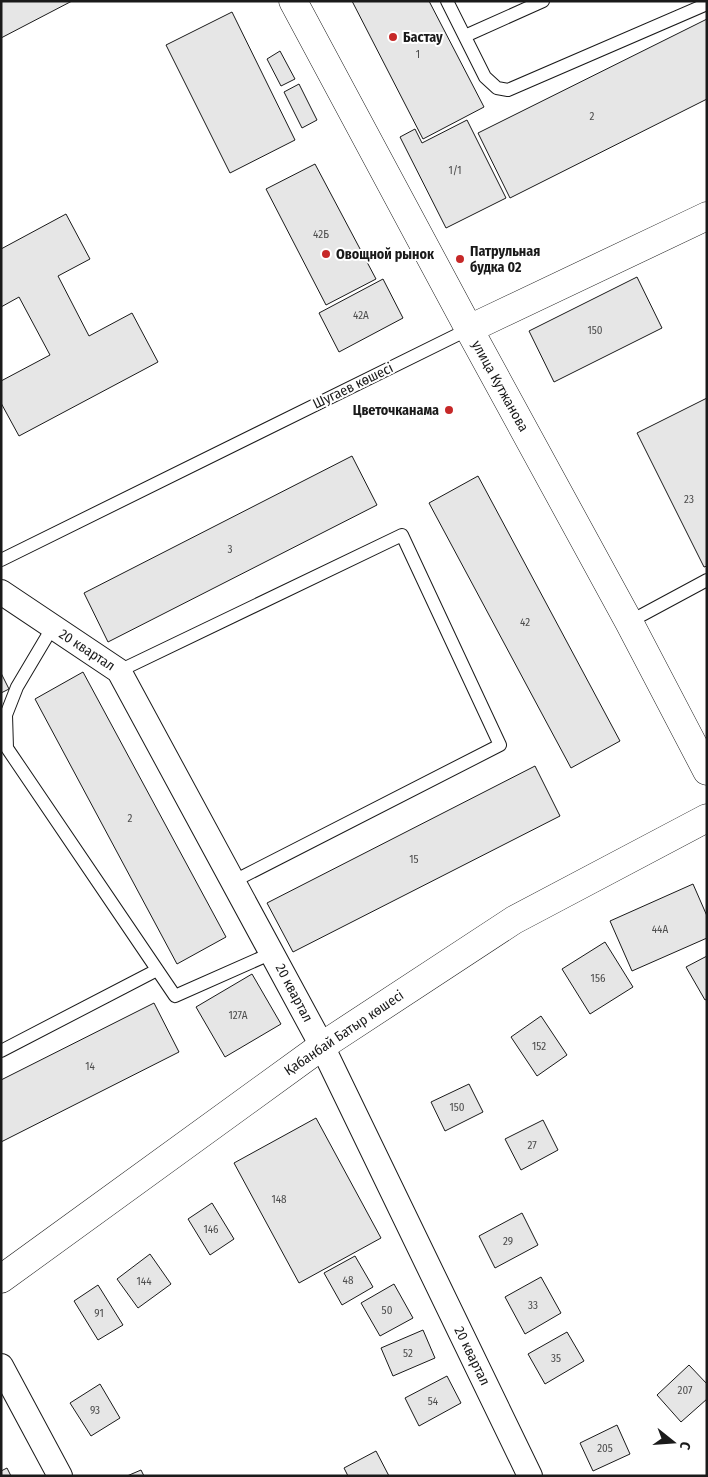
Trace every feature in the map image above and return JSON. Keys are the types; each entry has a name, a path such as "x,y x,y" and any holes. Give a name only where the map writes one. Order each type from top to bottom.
{"main road":[{"name":"улица Кутжанова","path":"293,1 629,622 707,771"},
{"name":"Шугаев көшесі","path":"469,329 707,216"},
{"name":"Қабанбай Батыр көшесі","path":"1,1279 322,1046 514,920 707,818"}],"street":[{"name":"20 квартал","path":"1,592 52,628 119,671 322,1046 530,1476"},
{"path":"1,1366 60,1476"}],"lane":[{"path":"447,1 485,77 497,88 508,90 707,4"},
{"path":"465,36 543,1"},
{"name":"Шугаев көшесі","path":"1,560 469,329"},
{"path":"119,671 402,535 500,745 234,881"},
{"path":"629,622 707,580"},
{"path":"52,628 17,687 6,715 4,750 175,996 272,954"},
{"path":"1,1051 157,970"}],"building":[{"path":"1,1 72,1 1,38"},
{"path":"352,1 429,1 484,107 423,139"},
{"path":"232,12 295,140 230,173 166,45"},
{"path":"707,19 707,99 510,198 478,133"},
{"path":"280,51 295,79 281,86 267,59"},
{"path":"299,84 317,120 302,128 284,92"},
{"path":"467,120 506,198 446,228 400,137 415,129 422,143"},
{"path":"315,164 376,279 326,305 266,189"},
{"path":"66,214 90,259 58,276 89,336 132,313 158,362 19,436 1,403 1,381 50,355 19,297 1,307 1,249"},
{"path":"637,277 662,328 554,382 529,331"},
{"path":"383,279 403,318 339,352 319,313"},
{"path":"707,398 707,566 704,567 637,433"},
{"path":"352,456 377,505 108,642 84,593"},
{"path":"478,476 620,741 571,768 429,503"},
{"path":"83,672 226,937 177,964 35,699"},
{"path":"1,673 9,689 1,693"},
{"path":"535,766 560,816 293,952 267,903"},
{"path":"693,884 707,916 707,938 632,971 610,921"},
{"path":"605,942 633,987 590,1014 562,969"},
{"path":"707,956 707,999 705,1000 686,967"},
{"path":"252,974 281,1024 225,1057 196,1007"},
{"path":"154,1003 179,1052 1,1142 1,1080"},
{"path":"541,1016 567,1055 537,1076 511,1037"},
{"path":"469,1084 483,1112 445,1131 431,1102"},
{"path":"316,1118 381,1238 299,1283 234,1163"},
{"path":"543,1120 558,1150 521,1170 505,1139"},
{"path":"212,1203 234,1239 210,1255 188,1219"},
{"path":"522,1213 538,1245 495,1268 479,1236"},
{"path":"150,1254 171,1284 138,1308 117,1279"},
{"path":"355,1256 373,1287 342,1305 324,1273"},
{"path":"541,1277 561,1313 525,1334 505,1297"},
{"path":"394,1284 413,1318 380,1336 361,1303"},
{"path":"98,1285 123,1325 98,1340 74,1301"},
{"path":"423,1330 435,1358 393,1376 381,1348"},
{"path":"567,1332 584,1361 545,1384 528,1354"},
{"path":"689,1365 707,1384 707,1399 681,1422 657,1395"},
{"path":"447,1376 461,1403 419,1426 405,1398"},
{"path":"100,1384 120,1418 91,1436 70,1403"},
{"path":"617,1425 630,1454 593,1471 580,1443"},
{"path":"376,1451 389,1476 348,1476 344,1468"},
{"path":"7,1468 11,1476 1,1476 1,1471"},
{"path":"141,1470 144,1476 127,1476"}],"place":[{"name":"Бастау","path":"393,37"},
{"name":"Овощной рынок","path":"326,254"},
{"name":"Патрульная будка 02","path":"460,259"},
{"name":"Цветочканама","path":"449,410"}]}
